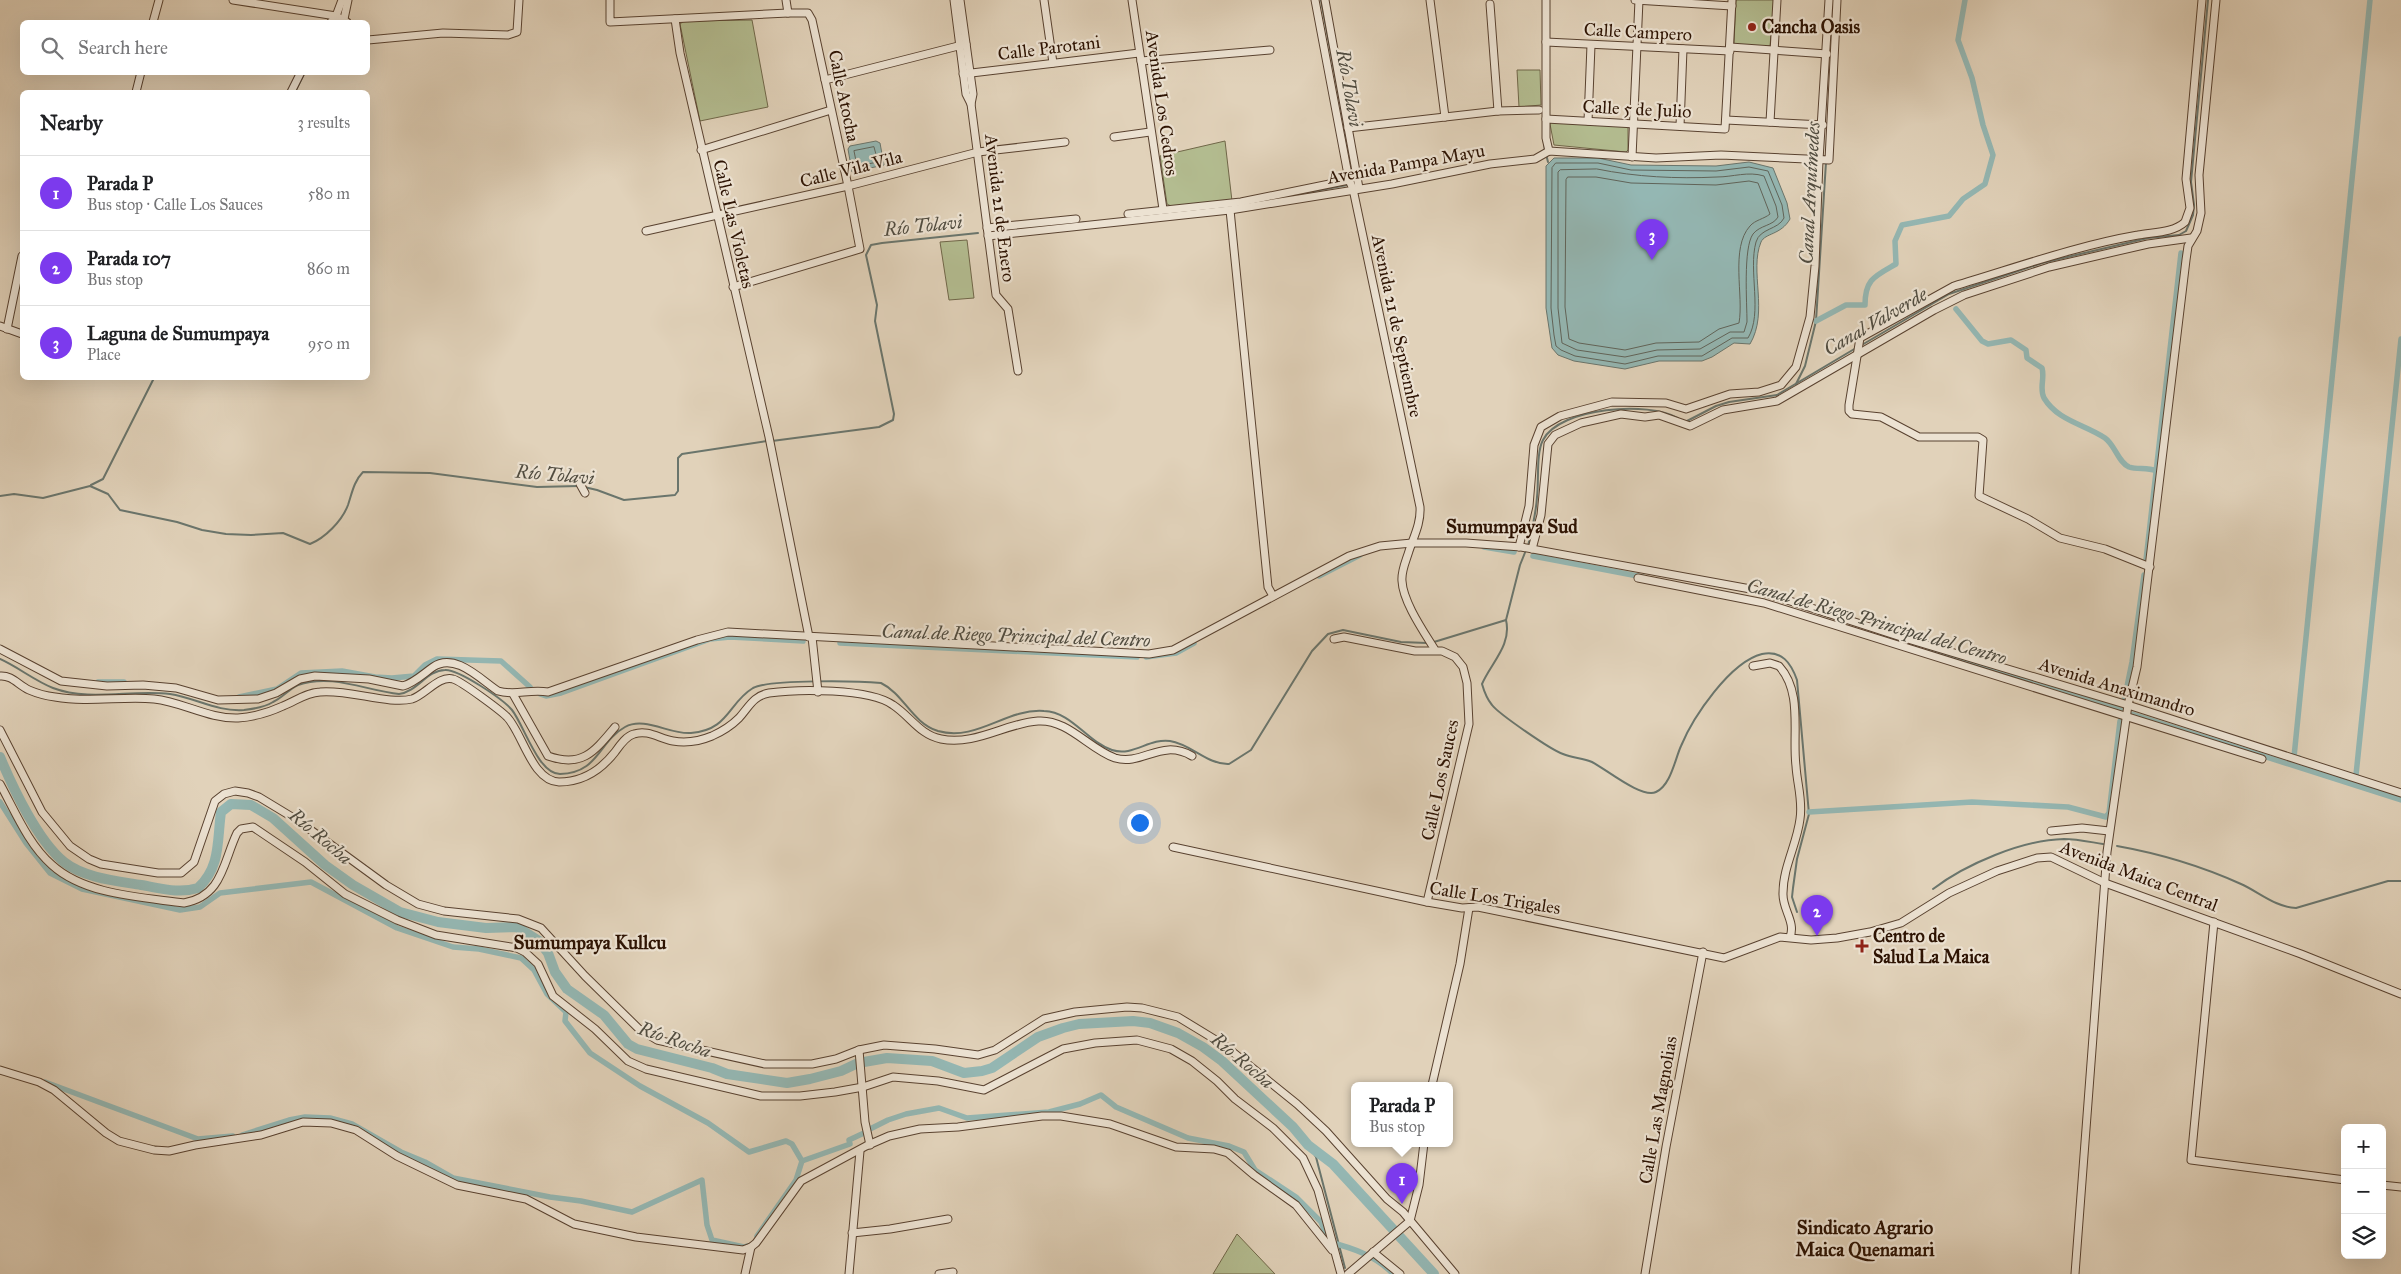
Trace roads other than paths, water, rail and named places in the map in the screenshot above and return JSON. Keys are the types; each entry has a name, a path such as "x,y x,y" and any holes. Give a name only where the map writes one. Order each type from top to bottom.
{"street":[{"path":"153,20 158,0"},
{"path":"233,0 342,19"},
{"path":"342,0 342,19"},
{"path":"342,19 348,0"},
{"path":"370,40 443,33 508,35 516,32 519,0"},
{"path":"610,0 610,22 788,13 786,0"},
{"name":"Avenida 21 de Enero","path":"954,0 963,44"},
{"name":"Avenida 21 de Enero","path":"960,0 966,94 971,104 996,295 1008,309 1018,371"},
{"path":"1044,0 1053,63"},
{"name":"Avenida Los Cedros","path":"1132,0 1163,210"},
{"name":"Avenida 21 de Septiembre","path":"1315,0 1349,180 1356,189"},
{"name":"Avenida 21 de Septiembre","path":"1325,0 1348,128 1356,189 1420,507 1421,518 1403,570 1402,581 1406,596 1432,646"},
{"path":"1430,0 1445,117"},
{"path":"1546,0 1546,138 1549,151"},
{"path":"1632,156 1637,47 1637,0 1732,3 1726,120 1823,124"},
{"path":"1770,122 1777,0"},
{"path":"1824,160 1823,124 1829,0"},
{"path":"1526,548 1534,445 1541,427 1560,416 1612,402 1666,403 1686,409 1730,394 1759,392 1781,385 1796,367 1810,317 1837,0"},
{"path":"2150,567 2105,549 2060,538 2028,519 1979,496 1983,440 1978,437 1920,437 1881,417 1852,414 1849,411 1848,405 1860,338 1954,286 2054,254 2180,227 2185,222 2190,208 2186,179 2202,0"},
{"path":"2075,1274 2109,831 2126,716 2137,667 2186,260 2201,214 2199,175 2216,0"},
{"path":"1490,4 1498,111"},
{"name":"Calle Atocha","path":"733,287 860,249 812,20 808,13 788,13"},
{"name":"Calle Las Violetas","path":"675,18 680,53 769,439 811,637 818,690"},
{"name":"Calle Campero","path":"1546,42 1683,49 1774,50 1826,54"},
{"path":"825,80 963,44"},
{"path":"1588,121 1591,45"},
{"path":"1680,126 1683,49"},
{"path":"1141,61 1270,50"},
{"name":"Calle Parotani","path":"966,74 1139,53"},
{"path":"136,90 140,75"},
{"path":"292,90 300,75"},
{"path":"702,150 831,110"},
{"path":"1348,128 1498,111 1539,110"},
{"name":"Calle 5 de Julio","path":"1546,118 1726,128 1726,120"},
{"path":"1114,137 1150,132"},
{"name":"Calle Vila Vila","path":"646,231 848,186 978,152 1065,142"},
{"name":"Avenida Pampa Mayu","path":"988,232 1230,210 1392,184 1490,164 1535,159 1549,151 1656,158 1721,155 1824,160"},
{"name":"Avenida Pampa Mayu","path":"1128,214 1241,202 1349,180"},
{"path":"1230,210 1268,587 1273,596"},
{"path":"988,232 1076,219"},
{"path":"1526,548 1541,509 1546,451 1548,444 1555,435 1581,423 1622,414 1659,415 1690,426 1723,410 1777,401 1858,350 1964,294 2050,267 2148,244 2171,243 2192,238"},
{"path":"20,264 4,327 20,333"},
{"name":"Avenida Anaximandro","path":"513,694 522,691 548,692 722,634 1149,654 1173,650 1273,596 1369,548 1412,542 1466,543 1526,548 1756,590 1901,637 2128,705 2401,793"},
{"name":"Avenida Anaximandro","path":"1638,578 1764,603 2262,759"},
{"path":"1334,639 1344,637 1415,650 1432,646"},
{"name":"Calle Los Sauces","path":"1427,902 1470,716 1467,683 1460,662 1449,653 1432,646"},
{"path":"0,649 61,681 107,686 143,685 176,688 218,700 258,699 276,693 300,679 315,676 369,679 403,686 436,664 447,662 459,664 498,691 513,694 548,756 565,762 582,758 600,745 615,726"},
{"path":"1753,666 1770,663 1780,666 1788,678 1794,706 1795,757 1801,802 1799,828 1792,848 1783,887 1783,900 1792,929 1790,937"},
{"path":"0,676 8,676 29,690 55,697 97,701 156,700 216,716 233,718 270,711 316,692 355,693 395,700 414,699 442,680 452,679 470,689 506,716 537,768 546,778 554,782 576,780 595,772 625,740 636,733 656,735 673,741 703,739 732,724 751,702 761,695 818,690 884,699 919,728 942,740 968,740 1040,721 1055,723 1094,748 1120,759 1130,759 1172,749 1192,756"},
{"path":"0,730 42,812 70,846 89,859 101,864 158,873 181,872 194,862 215,801 224,794 235,791 248,793 259,797 297,820 386,885 418,904 430,909 474,916 518,919 541,928 585,976 639,1029 657,1040 774,1064 812,1064 896,1045 978,1055 995,1050 1044,1019 1076,1012 1127,1007 1142,1008 1178,1017 1224,1045 1297,1104 1326,1131 1455,1274"},
{"path":"0,784 22,826 41,852 51,864 76,880 124,894 184,903 192,902 202,898 218,879 237,833 242,828 253,827 298,857 345,894 397,920 436,936 517,948 525,952 538,964 553,996 595,1029 621,1056 635,1065 761,1096 800,1096 893,1077 938,1081 984,1090 1063,1049 1095,1042 1137,1040 1172,1049 1192,1061 1235,1099 1273,1128 1303,1158 1318,1190 1333,1251 1341,1274"},
{"path":"2051,831 2082,828 2109,831"},
{"name":"Calle Los Trigales","path":"1173,847 1427,902 1469,908 1478,907 1703,952 1724,958 1780,937 1811,940"},
{"name":"Avenida Maica Central","path":"1811,940 1852,936 1901,923 1924,906 1948,893 1998,871 2044,856 2058,859 2105,883 2301,954 2401,994"},
{"path":"1433,1082 1461,956 1469,908"},
{"path":"2214,922 2191,1160 2341,1179"},
{"name":"Calle Las Magnolias","path":"1644,1274 1703,952"},
{"path":"859,1052 865,1122 870,1145"},
{"path":"0,1070 38,1082 54,1090 119,1141 154,1150 169,1151 195,1144 262,1135 303,1122 331,1123 356,1130 397,1156 457,1185 526,1199 574,1224 636,1237 743,1250 752,1247"},
{"path":"745,1274 752,1247 802,1181 838,1160 889,1136 920,1129 958,1127 1042,1116 1061,1116 1110,1124 1176,1147 1214,1149 1228,1153 1254,1175 1296,1205 1333,1251"},
{"path":"1348,1274 1409,1222 1419,1185 1424,1147"},
{"path":"848,1274 860,1151"},
{"path":"2386,1185 2401,1187"},
{"path":"852,1233 890,1229 948,1219"},
{"path":"1375,1250 1400,1274"},
{"path":"939,1274 953,1272"}],"water":[{"path":"876,141 880,143 884,165 852,172 848,149 850,146"},
{"path":"1554,158 1598,158 1631,165 1716,166 1749,162 1773,168 1787,203 1790,219 1782,228 1761,242 1757,266 1758,319 1750,344 1734,343 1702,361 1659,361 1625,369 1574,361 1558,355 1552,348 1546,308 1546,166"}],"waterway":[{"name":"Río Tolavi","path":"1321,0 1352,167"},
{"path":"1816,321 1846,305 1865,305 1865,296 1869,284 1877,275 1896,264 1895,241 1902,225 1949,216 1963,199 1985,184 1993,155 1983,125 1972,78 1958,40 1965,0"},
{"name":"Canal Valverde","path":"1860,346 1949,294 2042,263 2148,238 2179,235 2186,231 2193,215 2194,205 2191,182 2208,0"},
{"path":"2299,758 2294,757 2370,0"},
{"path":"1543,65 1543,133"},
{"path":"296,90 304,75"},
{"path":"1543,137 1545,150"},
{"path":"1546,154 1548,162"},
{"name":"Canal Arquímedes","path":"1796,384 1805,366 1816,321 1826,162"},
{"name":"Río Tolavi","path":"1258,202 1347,185"},
{"name":"Río Tolavi","path":"995,232 1089,222"},
{"name":"Río Tolavi","path":"772,441 879,427 893,420 894,414 875,321 877,305 866,255 871,245 978,233"},
{"path":"2146,560 2181,253"},
{"path":"1956,309 1982,341 1988,344 2011,340 2026,350 2027,358 2042,368 2043,395 2056,412 2105,438 2125,465 2156,471"},
{"path":"2356,775 2401,339"},
{"name":"Canal Valverde","path":"1687,421 1716,406 1729,402 1777,395 1856,348"},
{"path":"91,485 103,479 153,380"},
{"name":"Canal Valverde","path":"1528,546 1534,522 1538,490 1539,452 1543,440 1552,429 1567,420 1606,410 1647,410 1665,413 1678,418"},
{"name":"Río Tolavi","path":"584,487 624,500 675,495 678,491 678,458 682,454 767,441"},
{"name":"Río Tolavi","path":"0,496 14,494 43,498 90,486 108,494 120,510 226,534 283,533 310,544 327,533 342,517 355,483 363,472 430,473 537,487 579,486"},
{"name":"Canal de Riego Principal del Centro","path":"1484,547 1514,552"},
{"name":"Canal Valverde","path":"1506,620 1520,565 1526,550"},
{"name":"Canal de Riego Principal del Centro","path":"1319,576 1360,555"},
{"name":"Canal de Riego Principal del Centro","path":"1533,556 1643,577"},
{"path":"2124,701 2132,662 2144,575"},
{"path":"1506,620 1506,638 1500,654 1482,684 1492,705 1514,723 1557,751 1592,762 1633,787 1650,793 1661,789 1669,778 1681,746 1694,721 1703,706 1725,679 1750,659 1762,654 1775,654 1789,663 1797,680 1809,814 1797,859 1793,888 1792,897 1797,912"},
{"path":"1434,642 1506,620"},
{"path":"0,659 46,685 67,692 96,695 170,694 234,710 259,708 276,700 298,685 311,682 336,682 399,694 411,689 433,673 445,670 451,671 460,674 490,692 507,705 517,717 538,758 552,772 560,774 573,772 591,763 616,733 633,724 649,725 683,733 704,731 721,721 738,701 753,688 777,683 815,681 881,683 896,694 921,722 938,731 966,732 1017,714 1030,711 1044,711 1063,716 1094,740 1112,750 1127,751 1155,742 1170,741 1185,746 1214,761 1229,764 1251,750 1312,651 1328,634 1343,630 1401,642 1427,643"},
{"name":"Canal de Riego Principal del Centro","path":"540,694 546,696 561,693 710,639 730,637 803,641"},
{"name":"Canal de Riego Principal del Centro","path":"840,643 1137,657"},
{"name":"Canal de Riego Principal del Centro","path":"1146,657 1176,653 1194,643"},
{"name":"Canal de Riego Principal del Centro","path":"1929,651 2121,709"},
{"name":"Canal de Riego Principal del Centro","path":"239,697 277,689 301,673 342,671 375,677 414,676 425,665 437,659 501,661 530,687"},
{"name":"Canal de Riego Principal del Centro","path":"98,682 124,682"},
{"name":"Canal de Riego Principal del Centro","path":"2132,714 2401,800"},
{"path":"1809,812 1972,802 2068,807 2106,817 2109,813 2120,721"},
{"name":"Río Rocha","path":"0,757 27,813 45,841 64,862 81,872 111,880 170,890 198,888 211,871 217,853 221,812 231,804 251,805 273,818 325,865 353,885 400,912 438,922 486,928 517,927 539,941 548,953 555,972 567,989 604,1015 628,1044 637,1049 712,1068 727,1074 787,1083 841,1071 858,1063 887,1058 932,1061 964,1073 992,1068 1038,1037 1079,1024 1133,1021 1150,1023 1178,1033 1203,1047 1222,1061 1293,1127 1308,1145 1333,1164 1434,1274"},
{"path":"0,802 26,843 50,873 82,889 180,910 200,907 220,893 311,882 397,928 453,947 479,949 521,958 534,970 547,994 566,1012 565,1021 590,1053 640,1086 708,1123 749,1152 786,1141 792,1144 802,1161 850,1144 849,1140 864,1133"},
{"path":"1933,889 1978,862 2030,844 2064,839 2103,844"},
{"path":"2117,846 2165,857 2210,871 2241,884 2274,902 2296,908 2388,881 2401,881"},
{"path":"45,1082 198,1139 233,1136"},
{"path":"870,1129 906,1114 939,1108 967,1118 1049,1112 1080,1104 1101,1095 1116,1107 1188,1138 1229,1146 1244,1152 1255,1170 1296,1197 1321,1222 1329,1242 1364,1253 1379,1262 1393,1274"},
{"path":"242,1135 289,1120 305,1117 330,1118 352,1124 401,1152 425,1162 453,1178 632,1212 702,1180 707,1225 712,1240 747,1246"},
{"path":"1308,1145 1316,1157 1345,1268"},
{"path":"757,1236 796,1180 802,1161"}],"place":[{"name":"Cancha Oasis","path":"1752,27"},
{"name":"Laguna de Sumumpaya","path":"1652,260"},
{"name":"Parada 107","path":"1817,936"},
{"name":"Centro de Salud La Maica","path":"1862,946"},
{"name":"Parada P","path":"1402,1204"}],"district":[{"name":"Sumumpaya Sud","path":"1512,526"},
{"name":"Sumumpaya Kullcu","path":"590,942"},
{"name":"Sindicato Agrario Maica Quenamari","path":"1865,1238"}]}
